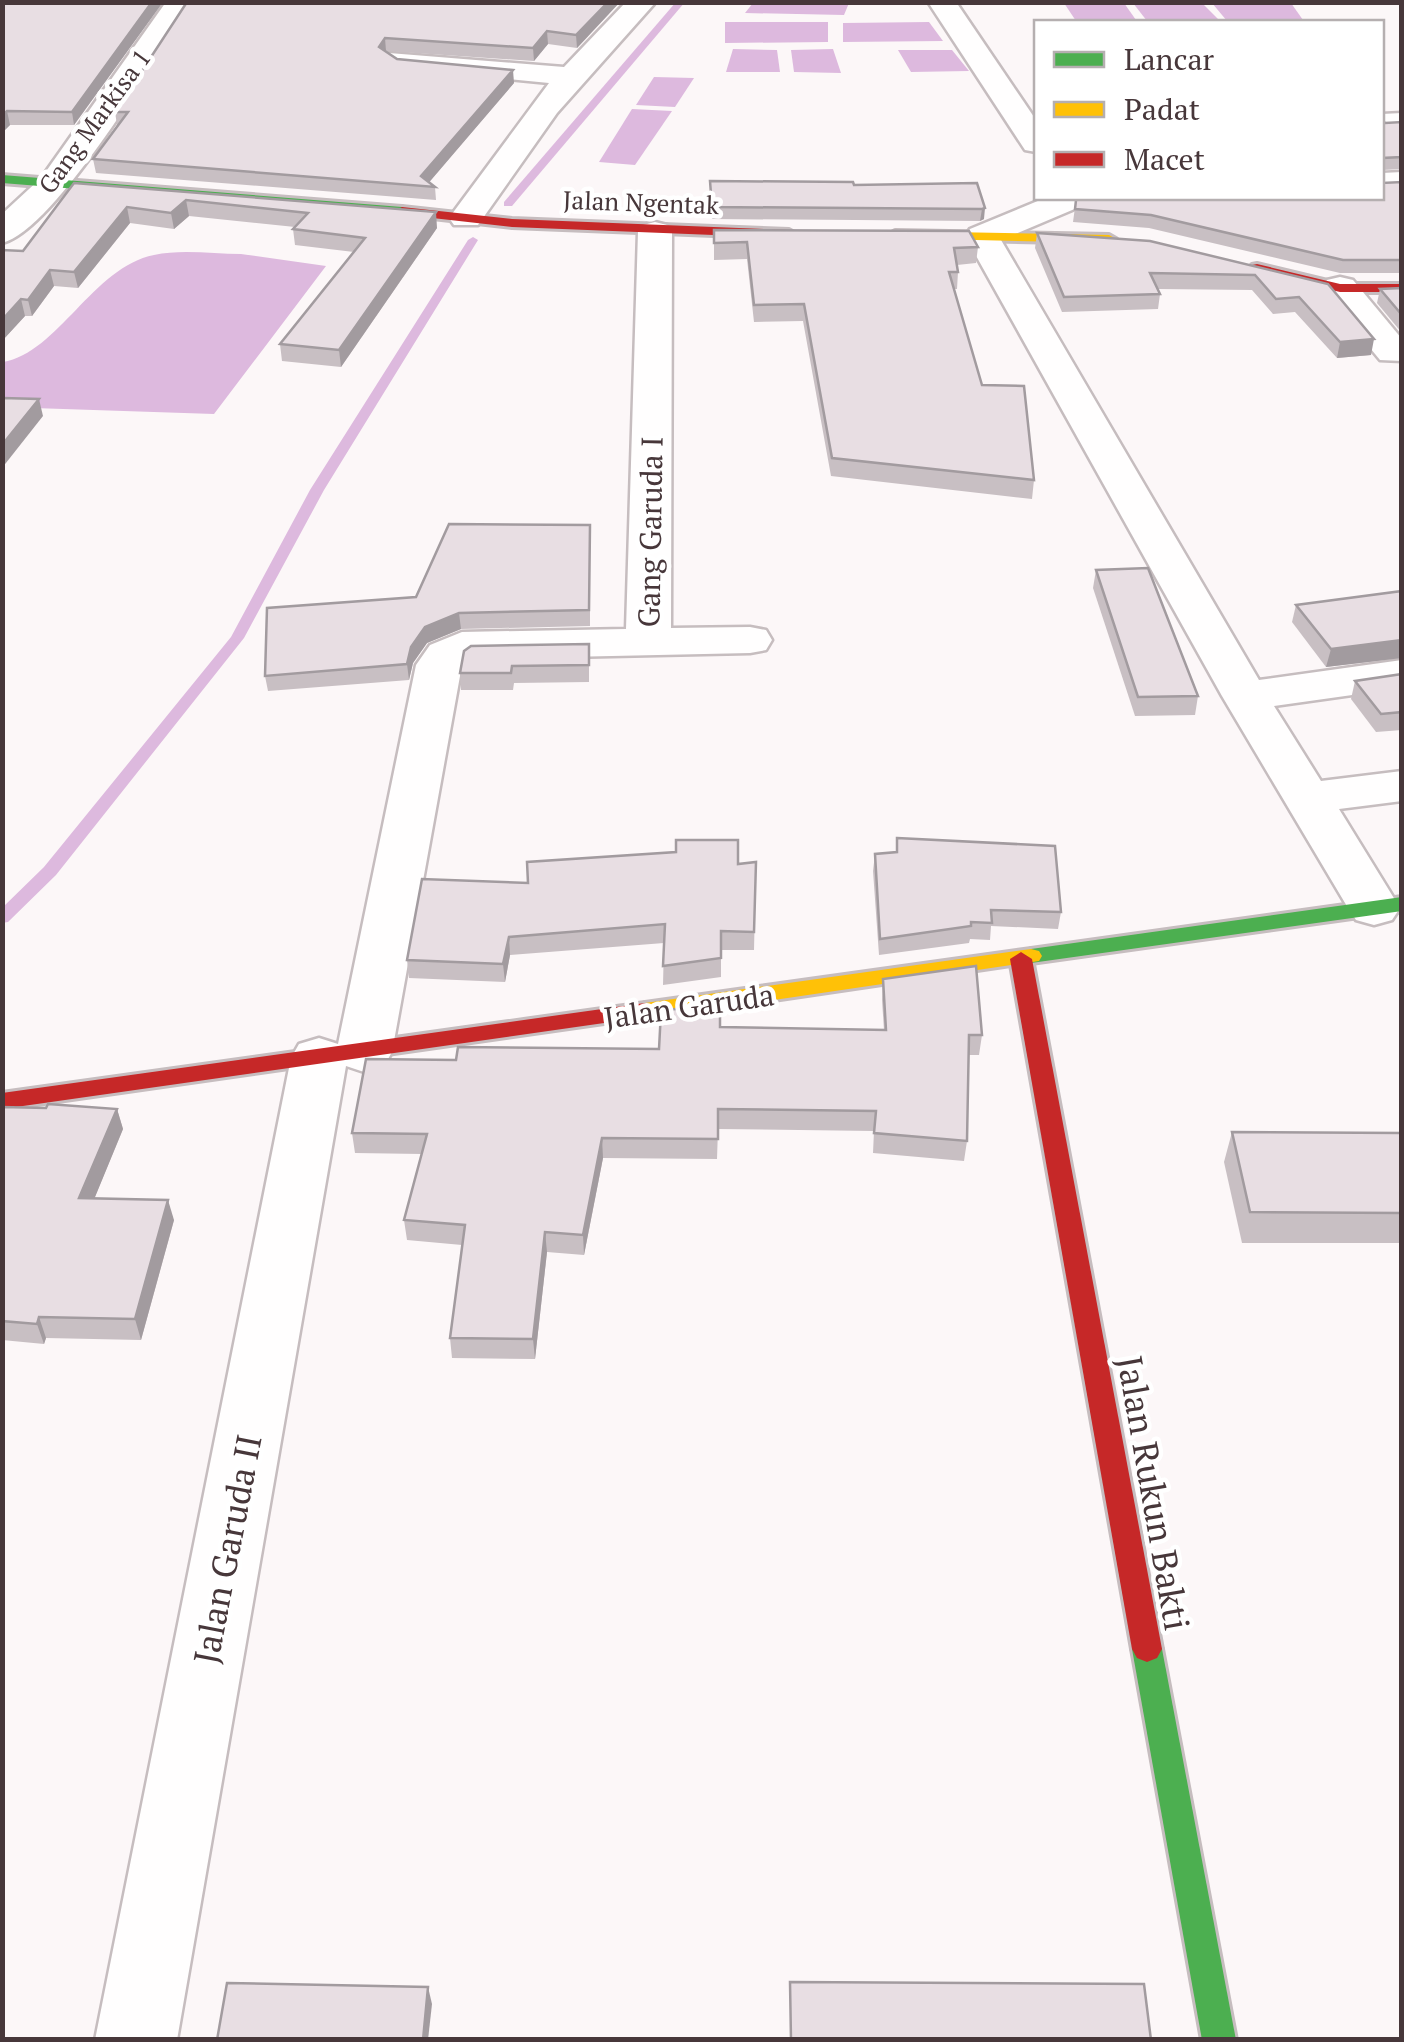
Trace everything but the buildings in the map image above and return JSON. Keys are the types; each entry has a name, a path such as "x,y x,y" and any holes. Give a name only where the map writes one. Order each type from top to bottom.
{"street":[{"name":"Gang Markisa 1","path":"2,234 54,184 180,2"},
{"path":"624,2 640,3"},
{"path":"942,2 1034,140"},
{"path":"466,218 510,148 567,76 640,3"},
{"path":"399,58 567,76"},
{"name":"Jalan Ngentak","path":"2,180 191,192 655,232 809,234"},
{"path":"982,236 1072,200"},
{"name":"Gang Garuda I","path":"341,1055 439,665 446,655 462,646 648,642 655,232"},
{"path":"867,235 1132,240"},
{"name":"Jalan Garuda","path":"2,1101 1388,906 1307,798 1245,696 982,236"},
{"path":"1232,262 1340,288 1402,288"},
{"path":"1340,288 1393,352"},
{"path":"648,642 750,640"},
{"path":"1245,696 1402,674"},
{"path":"1307,798 1402,786"},
{"name":"Jalan Rukun Bakti","path":"1021,959 1219,2040"},
{"name":"Jalan Garuda II","path":"136,2040 341,1055"}],"shaded area":[{"path":"753,2 849,3 844,15 745,13"},
{"path":"1064,3 1124,3 1136,20 1075,20"},
{"path":"1133,3 1202,3 1219,20 1146,20"},
{"path":"1212,3 1291,3 1303,20 1226,20"},
{"path":"725,22 828,22 828,42 725,43"},
{"path":"929,22 943,41 843,42 843,23"},
{"path":"733,49 777,50 780,72 726,72"},
{"path":"833,49 841,73 794,72 791,50"},
{"path":"898,50 952,50 969,71 911,72"},
{"path":"654,77 694,78 675,107 636,105"},
{"path":"632,109 672,111 635,165 599,162"},
{"path":"175,252 241,254 326,266 214,414 3,407 3,362 41,343 112,276 132,263"}],"waterway":[{"path":"508,204 681,2"},
{"path":"2,918 50,871 237,638 317,490 473,240"}],"traffic: fast":[{"path":"2,179 402,211"},
{"path":"1031,956 1402,904"},
{"path":"1147,1649 1219,2040"}],"traffic: slow":[{"path":"895,235 1109,239"},
{"path":"645,1011 1031,956"}],"traffic: jam":[{"path":"402,211 512,223 789,234"},
{"path":"1257,268 1340,288 1402,288"},
{"path":"1021,959 1147,1649"},
{"path":"2,1101 645,1011"}]}
